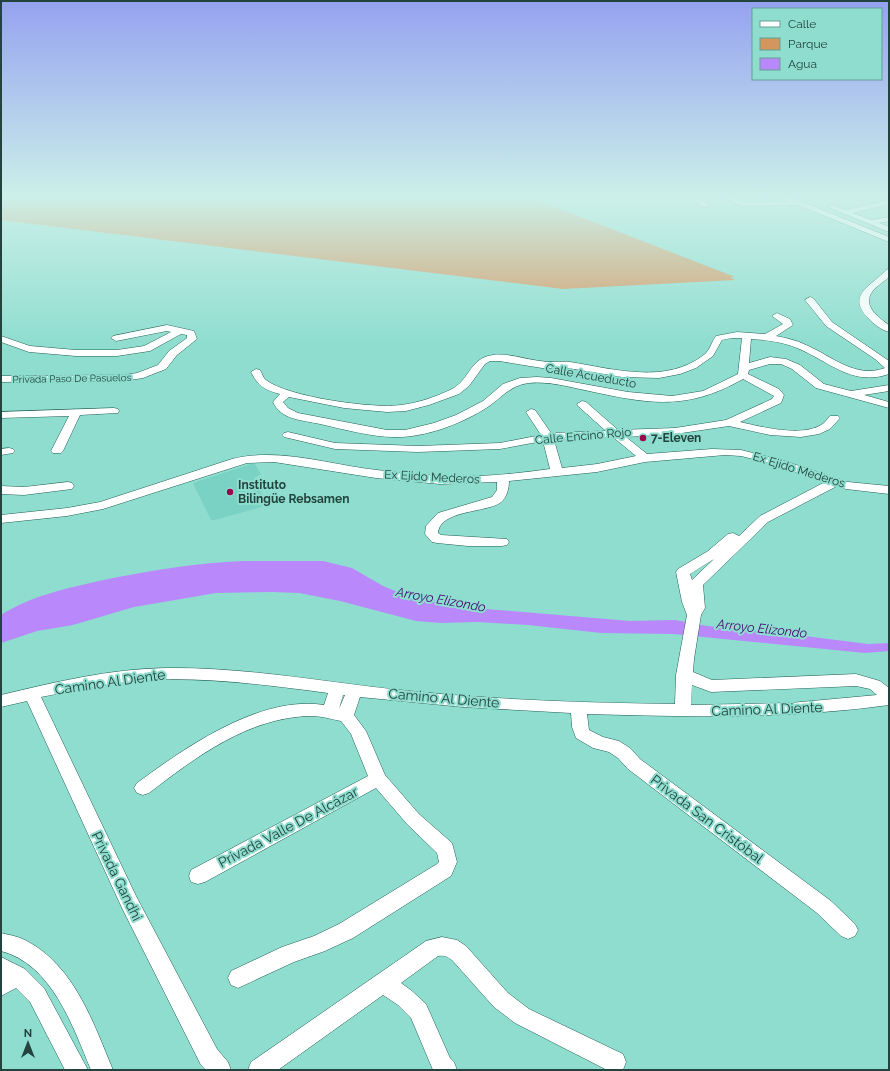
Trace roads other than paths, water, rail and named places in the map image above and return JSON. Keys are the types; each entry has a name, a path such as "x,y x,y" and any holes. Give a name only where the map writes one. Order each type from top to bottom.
{"street":[{"path":"889,272 868,290 865,300 869,314 874,320 889,329"},
{"path":"810,300 829,324 879,357 889,366"},
{"path":"768,337 788,325 787,321 777,316"},
{"path":"116,338 167,328 181,330"},
{"path":"1,339 28,349 76,353 117,353 147,349 181,330"},
{"name":"Privada Paso De Pasuelos","path":"1,379 124,378 138,376 162,367 173,353 192,339 191,333 181,330"},
{"path":"256,372 258,380 262,384 287,394 360,408 392,409 416,406 452,393 461,388 471,377 479,363 492,358 541,364 568,365 622,373 658,376 687,370 713,352 715,344 719,338 731,335 768,337 801,346 853,373 871,375 889,370"},
{"path":"743,372 747,335"},
{"name":"Calle Acueducto","path":"287,394 278,402 283,410 291,414 343,426 394,434 424,429 474,411 484,405 504,387 520,381 546,380 644,398 669,398 708,393 743,372 769,360 782,360 796,367 812,382 820,386 889,405"},
{"name":"Calle Encino Rojo","path":"288,435 335,446 398,449 447,449 500,446 548,438 616,433 674,431 729,423 772,404 779,398 778,393 743,372"},
{"path":"847,394 889,388"},
{"path":"582,404 616,433 627,445 645,458"},
{"path":"1,415 114,411"},
{"path":"531,412 548,438 557,472"},
{"path":"57,451 76,413"},
{"path":"729,423 796,434 807,433 826,427 834,418"},
{"path":"394,434 398,449"},
{"name":"Ex Ejido Mederos","path":"1,519 59,513 103,505 176,482 220,466 247,459 274,458 376,474 440,480 481,480 597,468 645,458 712,452 741,453 777,462 831,480 872,489 889,490"},
{"path":"502,542 468,542 437,539 431,534 432,526 442,516 496,500 503,490 503,478"},
{"path":"683,711 684,675 688,647 694,617 698,608 690,583 682,572 714,554 747,523 831,480"},
{"path":"1,490 24,491 68,486"},
{"path":"690,583 707,572 735,548 756,525 775,509"},
{"path":"695,564 707,572"},
{"name":"Camino Al Diente","path":"1,701 31,693 128,677 164,674 269,680 338,687 408,697 579,708 683,711 777,711 832,707 889,698"},
{"path":"684,675 711,686 856,680 875,686 889,698"},
{"path":"338,687 338,715"},
{"path":"338,715 355,690"},
{"name":"Privada Gandhi","path":"31,693 129,902 214,1064"},
{"name":"Privada San Cristóbal","path":"579,708 582,734 599,743 613,746 624,753 634,764 824,907 848,930"},
{"path":"143,788 211,741 238,727 261,718 311,710 338,715 353,723 358,731 378,779 413,819 446,849 448,862 444,870 388,906 346,931 318,944 289,954 238,978"},
{"name":"Privada Valle De Alcázar","path":"198,876 378,779"},
{"path":"1,942 17,946 35,957 60,983 76,1010 94,1067"},
{"path":"259,1070 433,948 442,946 450,947 459,953 501,1000 522,1016 616,1062"},
{"path":"7,977 37,995 76,1070"},
{"path":"383,983 405,998 419,1011 442,1066 446,1070"}],"water":[{"path":"244,561 323,561 352,568 383,586 400,593 424,600 486,609 630,621 675,620 707,626 773,632 868,644 889,643 889,651 865,653 673,634 601,633 528,625 478,622 441,623 416,621 340,601 299,593 272,592 216,593 134,607 73,625 37,631 1,643 1,615 12,608 36,598 99,581 153,571"}],"place":[{"name":"7-Eleven","path":"643,438"},
{"name":"Instituto Bilingüe Rebsamen","path":"230,492"}],"water label":[{"name":"Arroyo Elizondo","path":"441,599"},
{"name":"Arroyo Elizondo","path":"762,628"}]}
